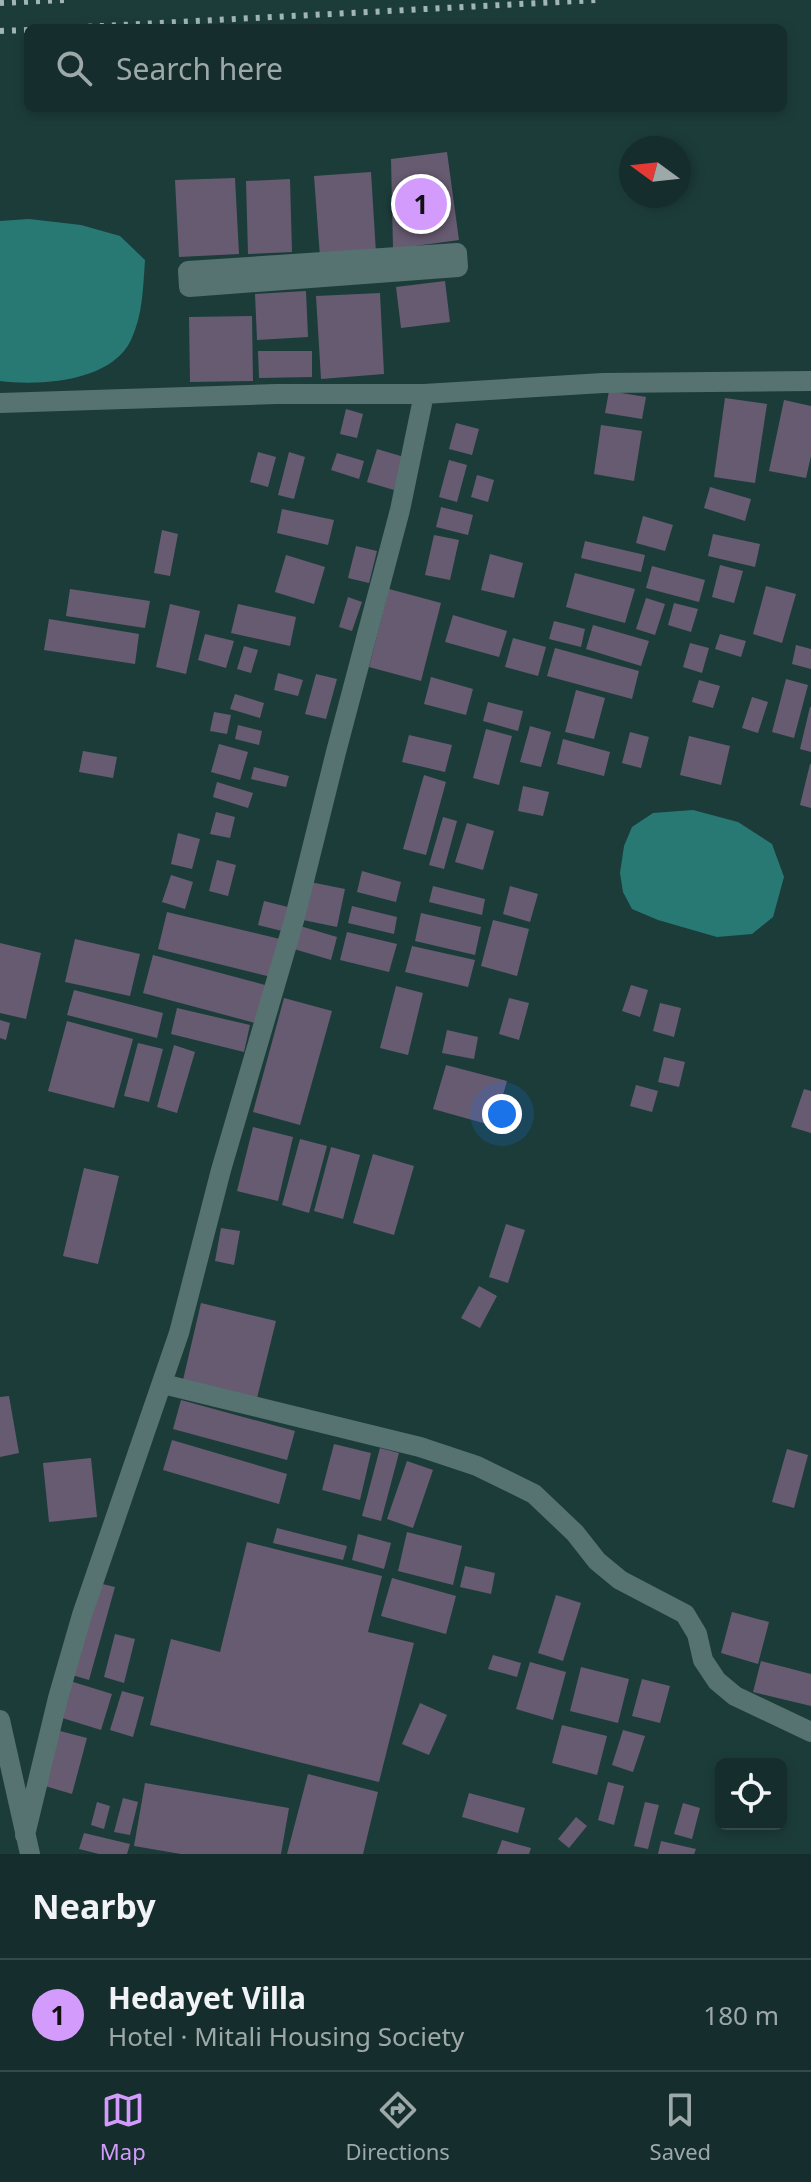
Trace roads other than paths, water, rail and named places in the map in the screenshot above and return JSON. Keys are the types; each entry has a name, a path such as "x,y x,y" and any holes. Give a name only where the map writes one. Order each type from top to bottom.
{"street":[{"path":"457,253 458,267 189,287 188,271 457,253"},
{"path":"0,403 276,394 424,394 603,383 811,381"},
{"path":"28,1844 58,1698 82,1615 179,1333 221,1170 295,917 400,510 424,394"},
{"path":"163,1384 420,1447 477,1466 534,1494 575,1533 597,1561 620,1580 685,1614 697,1634 703,1660 717,1681 735,1696 811,1732"},
{"path":"0,1720 28,1844"}],"water":[{"path":"29,219 81,225 120,236 145,260 140,311 131,340 108,365 91,373 35,383 0,381 0,221"},
{"path":"693,810 738,822 772,844 784,877 773,917 752,934 717,937 658,920 632,909 623,892 620,873 624,846 632,827 653,813"}],"railway":[{"path":"0,3 64,0"},
{"path":"140,24 597,0"},
{"path":"0,31 24,30"}],"place":[{"name":"Hedayet Villa","path":"421,204"}]}
